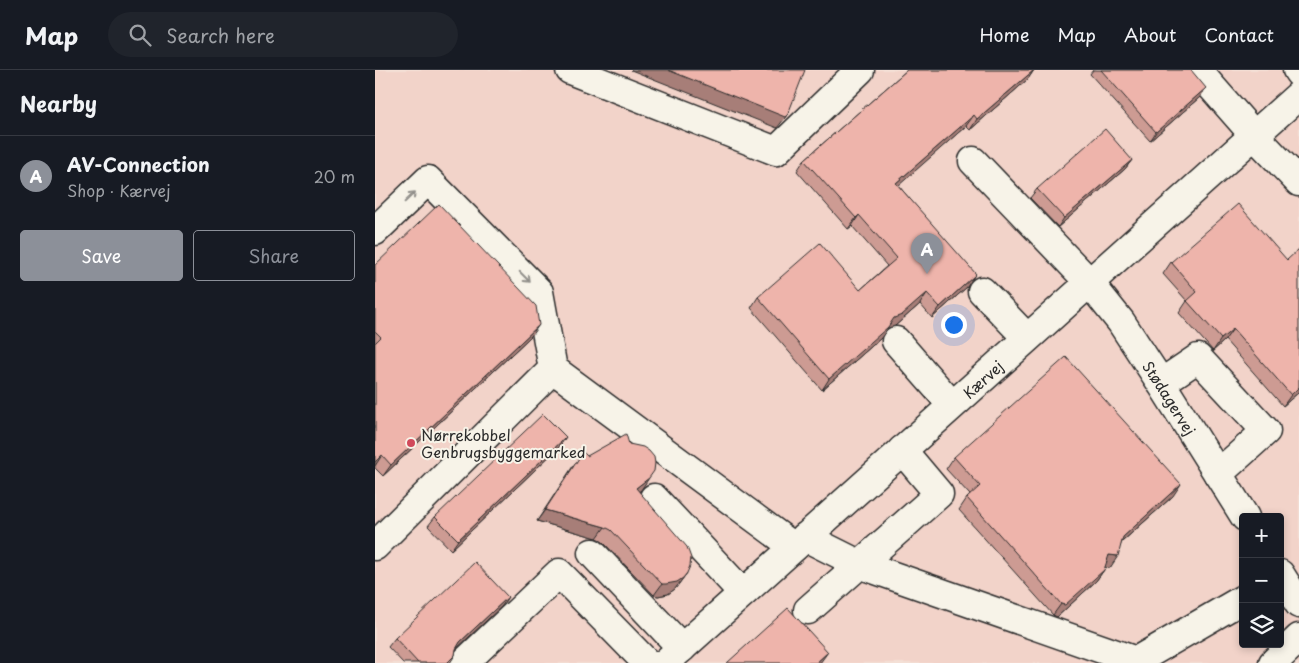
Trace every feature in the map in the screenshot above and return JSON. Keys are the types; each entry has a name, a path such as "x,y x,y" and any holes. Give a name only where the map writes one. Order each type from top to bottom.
{"street":[{"path":"570,70 776,152 861,70"},
{"path":"1197,70 1254,135 1299,182"},
{"name":"Kærvej","path":"673,655 1299,94"},
{"name":"Stødagervej","path":"973,161 1089,282 1121,322 1242,513"},
{"path":"375,231 428,180 539,292 553,369 799,542 1136,661 1239,601"},
{"path":"982,291 1027,338"},
{"path":"896,341 952,405"},
{"path":"1161,383 1198,358 1266,431 1218,474"},
{"path":"375,546 553,369"},
{"path":"808,610 939,494 902,450"},
{"path":"655,498 743,593"},
{"path":"592,553 673,655"},
{"path":"464,663 559,573 647,663"},
{"path":"1284,580 1299,604"},
{"path":"1273,663 1299,638"}],"shaded area":[{"path":"375,70 1299,70 1299,663 375,663"}],"building":[{"path":"668,70 805,70 788,114 785,117"},
{"path":"907,70 1034,70 977,119 974,115 896,183 976,274 940,307 927,293 902,315 894,318 888,327 829,379 758,297 820,243 860,290 897,258 859,215 856,218 804,160"},
{"path":"1101,70 1191,70 1206,88 1156,132"},
{"path":"1105,129 1132,160 1064,218 1037,189"},
{"path":"439,204 536,306 539,325 391,465 382,455 375,462 375,343 381,337 375,331 375,265"},
{"path":"1238,204 1287,260 1299,249 1299,387 1291,395 1233,329 1221,339 1187,301 1197,292 1171,262"},
{"path":"1066,357 1181,484 1123,537 1118,556 1109,555 1104,570 1065,605 1061,604 967,498 980,486 954,457"},
{"path":"543,414 566,437 458,540 435,517"},
{"path":"626,434 629,444 643,447 654,457 654,471 649,478 636,488 687,547 691,558 687,573 677,582 662,584 611,530 545,510 583,452 587,456"},
{"path":"475,562 508,597 460,642 455,655 447,663 418,663 395,638"},
{"path":"788,608 828,652 816,663 727,663"}],"place":[{"name":"AV-Connection","path":"927,274"},
{"name":"Nørrekobbel Genbrugsbyggemarked","path":"411,443"}]}
